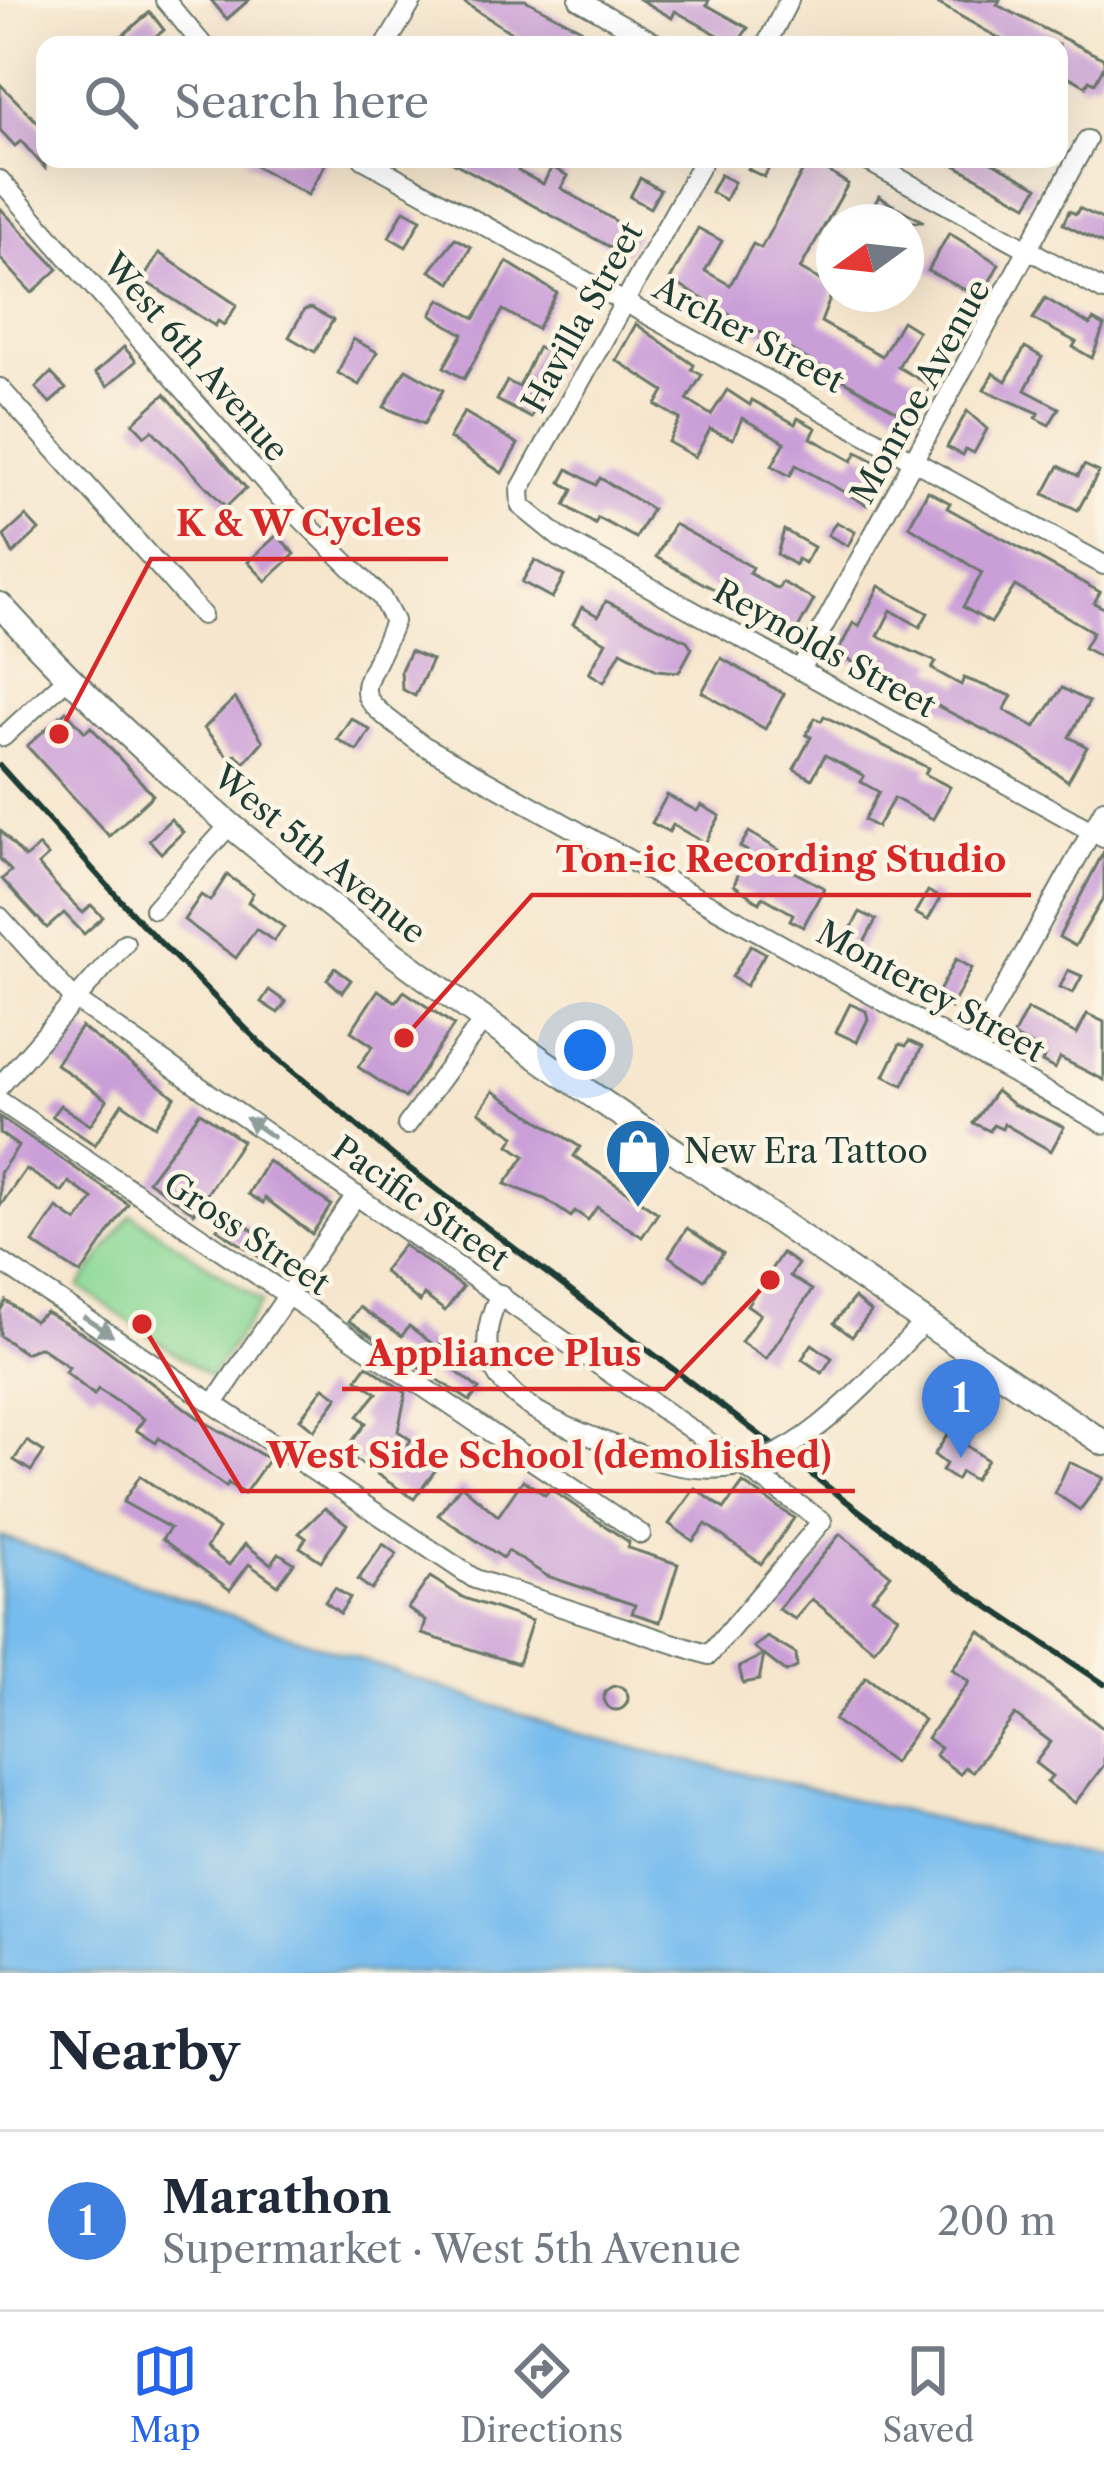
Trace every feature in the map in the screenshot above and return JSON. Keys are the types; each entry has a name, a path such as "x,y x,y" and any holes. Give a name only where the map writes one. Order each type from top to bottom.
{"main road":[{"name":"West 5th Avenue","path":"0,604 67,678 227,828 482,1022 1104,1443"}],"street":[{"path":"165,0 195,36"},
{"path":"391,36 413,0"},
{"path":"579,0 643,36"},
{"path":"771,36 790,0"},
{"name":"Monroe Avenue","path":"801,668 1087,140"},
{"name":"Archer Street","path":"380,168 918,459 1104,566"},
{"name":"Havilla Street","path":"521,506 520,490 699,168"},
{"path":"880,168 1104,291"},
{"name":"West 6th Avenue","path":"0,180 273,491 381,597 394,621 367,670 364,688"},
{"path":"0,388 202,615"},
{"name":"Reynolds Street","path":"521,506 559,537 1098,834"},
{"path":"3,736 67,678"},
{"name":"Monterey Street","path":"364,688 372,706 421,744 1104,1124"},
{"path":"972,1048 1098,834 1104,809"},
{"path":"154,909 227,828"},
{"name":"Pacific Street","path":"0,917 73,998 822,1521 709,1655 475,1579 215,1402"},
{"path":"0,1086 124,943"},
{"path":"407,1125 482,1022"},
{"name":"Gross Street","path":"0,1101 641,1534"},
{"path":"0,1262 215,1402 356,1195"},
{"path":"500,1294 488,1318 483,1347 491,1373 506,1391 586,1434 655,1460 712,1471 761,1461 821,1427 926,1320"}],"green space":[{"path":"131,1214 262,1302 210,1377 79,1287"}],"water":[{"path":"0,1536 583,1736 1104,1858 1104,1973 0,1973"}],"building":[{"path":"211,0 249,0 227,19"},
{"path":"460,0 525,0 581,29 577,36 517,36"},
{"path":"641,0 709,0 707,5 748,28 742,36 720,36 675,11 672,18"},
{"path":"932,0 1000,0 997,5 1058,36 995,36"},
{"path":"150,12 164,30 157,36 123,35"},
{"path":"1068,41 1104,59 1095,83 1089,80 1086,86 1068,76"},
{"path":"0,84 36,121 36,158 21,141 15,146 0,130"},
{"path":"259,168 323,168 308,195"},
{"path":"464,168 520,168 543,184 554,168 568,176 561,188 637,234 625,255"},
{"path":"749,168 769,168 764,177"},
{"path":"804,168 823,168 848,184 837,204 816,204 816,241 800,269 816,278 816,312 825,312 821,322 882,356 902,321 918,331 898,367 931,386 912,420 670,280 698,228 722,241 705,271 730,285 753,244 761,248"},
{"path":"960,168 1003,168 1038,187 1027,205"},
{"path":"720,175 734,182 725,200 711,192"},
{"path":"640,178 660,190 650,208 630,197"},
{"path":"0,208 58,269 32,293 0,258"},
{"path":"1079,208 1104,220 1104,244 1063,224 1069,211 1076,214"},
{"path":"404,210 421,219 406,247 389,237"},
{"path":"949,233 999,264 981,298 928,271"},
{"path":"455,238 471,247 451,283 430,271"},
{"path":"159,253 237,305 224,325 218,321 215,326 143,280"},
{"path":"507,262 557,293 537,329 503,310 464,379 444,367 463,334 431,315 440,299 475,318"},
{"path":"1045,298 1090,325 1093,320 1104,326 1092,358 1073,347 1076,342 1033,319"},
{"path":"311,308 333,320 315,352 289,337 304,310"},
{"path":"636,324 694,365 692,370 702,375 687,400 711,415 727,390 750,405 752,400 795,424 798,418 816,428 811,438 852,461 857,452 887,468 867,505 796,465 790,476 772,466 785,442 742,418 733,439 710,429 695,457 668,442 680,419 656,405 664,391 616,360"},
{"path":"353,339 377,352 359,385 338,373"},
{"path":"124,347 136,361 108,386 95,373"},
{"path":"538,347 558,357 531,418 497,400 507,381 519,387"},
{"path":"1025,347 1042,357 1025,390 1059,408 1049,425 1036,418 1039,413 984,390 993,373 1006,381"},
{"path":"406,369 443,390 424,424 384,407"},
{"path":"51,373 66,389 50,403 36,388"},
{"path":"165,394 246,488 226,507 152,430 145,436 133,423"},
{"path":"967,411 987,429 974,453 966,449 963,455 947,447"},
{"path":"464,412 518,444 502,473 449,438"},
{"path":"1084,465 1099,472 1078,510 1044,494 1059,466 1078,476"},
{"path":"568,469 596,485 600,478 652,509 636,538 598,518 595,524 565,505 573,490 561,482"},
{"path":"928,491 950,503 947,508 1100,592 1094,603 1104,608 1104,659 1084,648 1093,632 1015,586 991,623 963,607 982,573 909,526"},
{"path":"26,516 39,530 13,554 4,536"},
{"path":"836,522 855,532 848,546 828,535"},
{"path":"674,524 752,567 749,573 778,589 782,582 814,600 796,632 731,592 729,596 656,557"},
{"path":"784,530 814,547 805,563 797,559 795,565 777,554"},
{"path":"277,535 295,554 266,581 248,562"},
{"path":"535,560 564,576 552,598 522,582"},
{"path":"879,586 928,613 920,627 891,610 878,636 936,662 932,669 961,685 964,678 1012,696 1004,710 1035,727 1062,688 1089,702 1069,737 1087,747 1068,781 1025,751 837,654 853,623 859,626"},
{"path":"606,601 687,641 692,648 679,672 657,670 621,651 604,682 589,673 606,642 573,624 582,607 598,616"},
{"path":"410,651 432,660 415,696 402,689 401,670"},
{"path":"721,658 784,694 765,729 702,692"},
{"path":"235,698 263,741 244,763 236,754 230,759 204,728"},
{"path":"66,711 85,732 91,727 153,795 109,836 27,746"},
{"path":"824,716 928,768 925,774 950,787 933,819 894,798 877,827 864,820 879,792 861,782 864,776 825,755 812,779 794,769 815,718 821,721"},
{"path":"351,718 370,730 357,751 337,739"},
{"path":"667,795 697,811 701,805 720,816 705,843 673,825 669,832 652,823"},
{"path":"171,819 183,832 161,853 149,840"},
{"path":"0,830 25,858 39,846 48,856 38,865 61,891 83,913 91,905 103,917 84,934 64,913 47,928 2,879 11,871 0,859"},
{"path":"749,832 782,852 776,862 824,888 803,927 790,920 793,914 763,897 760,903 734,885 747,851 740,847"},
{"path":"1104,851 1104,897 1075,946 1059,937"},
{"path":"227,875 253,893 248,902 284,927 274,941 256,929 236,958 184,920 201,895 210,901"},
{"path":"928,891 940,898 928,920 915,913"},
{"path":"860,912 876,920 860,950 844,942"},
{"path":"751,945 765,953 746,986 732,977"},
{"path":"956,959 972,968 951,1008 935,999"},
{"path":"335,968 351,980 342,992 327,979"},
{"path":"1068,970 1082,976 1073,993 1060,987"},
{"path":"269,990 286,1002 278,1013 261,1002"},
{"path":"378,990 396,1002 404,991 454,1025 405,1098 358,1067 373,1046 351,1031"},
{"path":"850,1004 866,1011 868,1019 857,1042 836,1032"},
{"path":"1027,1009 1077,1034 1087,1014 1104,1022 1104,1080 1060,1058 1055,1069 1042,1062 1046,1053 1013,1036"},
{"path":"81,1027 175,1097 155,1126 122,1103 95,1145 52,1116 60,1105 90,1125 107,1100 56,1064"},
{"path":"909,1041 922,1047 903,1085 884,1076 900,1044 906,1046"},
{"path":"493,1091 580,1147 574,1156 658,1213 642,1237 597,1207 588,1220 575,1211 571,1217 545,1199 505,1184 525,1156 509,1145 515,1136 479,1112"},
{"path":"996,1091 1014,1105 1064,1127 1051,1151 1004,1124 1002,1129 993,1125 990,1131 973,1123"},
{"path":"200,1112 242,1141 194,1213 148,1181"},
{"path":"0,1117 128,1204 81,1274 33,1243 57,1208 77,1222 93,1199 69,1182 62,1192 26,1169 0,1206 0,1173 18,1146 0,1133"},
{"path":"268,1161 331,1205 312,1234 265,1198 263,1203 248,1194"},
{"path":"228,1213 271,1243 261,1258 217,1229"},
{"path":"687,1228 723,1253 704,1280 669,1256"},
{"path":"403,1245 463,1287 445,1311 424,1295 420,1302 383,1271"},
{"path":"782,1253 798,1264 790,1276 812,1290 766,1359 741,1342 760,1314 747,1305"},
{"path":"854,1298 871,1312 852,1337 834,1323"},
{"path":"6,1301 34,1321 46,1312 94,1340 201,1420 269,1459 244,1494 228,1483 226,1487 159,1438 156,1443 136,1430 144,1419 98,1389 94,1395 65,1372 69,1367 40,1347 25,1353 0,1336 0,1311"},
{"path":"359,1307 402,1336 409,1326 438,1348 442,1342 457,1353 448,1365 479,1389 470,1401 349,1321"},
{"path":"812,1344 832,1358 822,1373 802,1359"},
{"path":"367,1365 406,1393 398,1431 411,1440 407,1446 437,1468 414,1499 344,1452 366,1423 358,1416 377,1393 357,1379"},
{"path":"324,1387 338,1397 314,1430 300,1419"},
{"path":"975,1394 993,1406 966,1445 987,1460 974,1480 961,1472 956,1480 942,1471 946,1464 934,1455"},
{"path":"27,1441 44,1452 31,1471 14,1460"},
{"path":"1069,1462 1104,1478 1080,1510 1055,1493"},
{"path":"140,1476 218,1529 206,1548 229,1565 245,1544 271,1564 279,1553 294,1563 278,1585 249,1564 230,1590 162,1539 170,1528 123,1502"},
{"path":"523,1480 545,1495 550,1489 629,1542 628,1548 678,1564 660,1622 632,1613 635,1605 547,1576 508,1551 503,1558 438,1515 461,1485 498,1516"},
{"path":"743,1483 794,1518 761,1564 706,1524 693,1541 669,1524 695,1488 724,1509"},
{"path":"325,1508 347,1524 321,1561 300,1547 306,1538 299,1533"},
{"path":"840,1534 891,1575 872,1598 898,1616 874,1650 812,1599 795,1619 778,1609"},
{"path":"383,1544 397,1554 372,1590 358,1580"},
{"path":"430,1577 464,1598 532,1621 518,1664 422,1634 426,1621 408,1608"},
{"path":"335,1588 350,1598 340,1613 325,1602"},
{"path":"980,1631 1104,1729 1104,1765 1075,1803 1047,1782 1052,1776 1035,1763 1051,1742 1015,1715 972,1772 965,1767 960,1774 935,1755 940,1748 927,1738 969,1682 952,1669"},
{"path":"767,1637 796,1654 797,1667 786,1672 764,1655 759,1680 743,1683 739,1667 763,1655 754,1647"},
{"path":"866,1677 924,1720 893,1763 834,1720"},
{"path":"616,1686 625,1689 625,1707 616,1710 607,1707 604,1698 607,1689"}],"railway":[{"path":"0,766 142,924 263,1046 397,1159 958,1586 1104,1684"}],"place":[{"name":"K & W Cycles","path":"59,734"},
{"name":"Ton-ic Recording Studio","path":"404,1038"},
{"name":"New Era Tattoo","path":"638,1210"},
{"name":"Appliance Plus","path":"770,1280"},
{"name":"West Side School (demolished)","path":"142,1324"},
{"name":"Marathon","path":"961,1458"}]}
